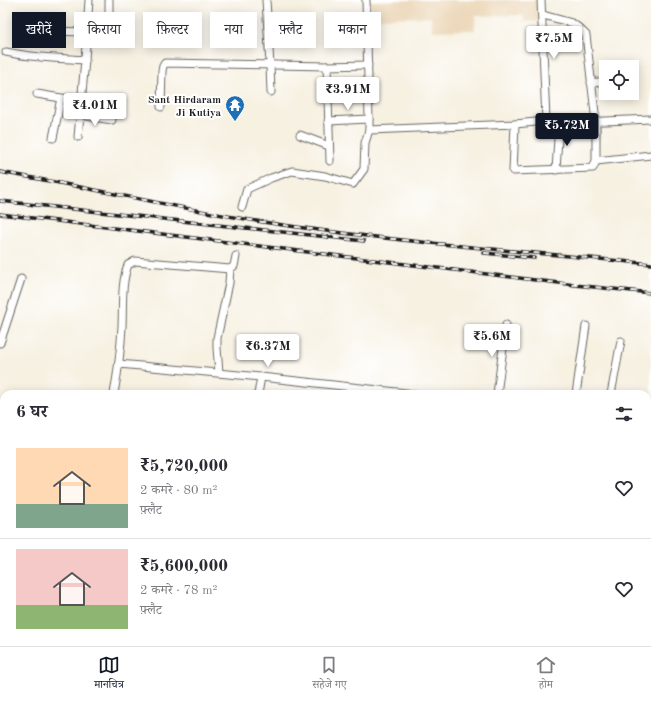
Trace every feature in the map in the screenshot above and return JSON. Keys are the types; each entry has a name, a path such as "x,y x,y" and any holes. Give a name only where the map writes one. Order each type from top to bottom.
{"street":[{"path":"88,12 89,0"},
{"path":"108,12 109,0"},
{"path":"266,0 271,92"},
{"path":"242,207 247,189 271,178 292,171 325,176 353,184 364,169 365,143 369,130 366,0"},
{"path":"541,0 543,15 546,121"},
{"path":"515,124 513,171 593,168 596,161 596,122 586,35 572,23 543,15"},
{"path":"78,138 86,48"},
{"path":"6,52 39,58 85,60"},
{"path":"161,107 162,71 165,63 327,66 368,65"},
{"path":"327,66 330,161"},
{"path":"592,83 599,82"},
{"path":"37,94 61,98 82,99"},
{"path":"53,138 61,98"},
{"path":"80,116 112,120"},
{"path":"328,122 369,119"},
{"path":"369,130 515,124 546,121 559,123 651,119"},
{"path":"556,170 559,123"},
{"path":"300,135 329,146"},
{"path":"596,161 651,155"},
{"path":"219,373 217,348 218,338 229,283 230,269 234,266 236,256"},
{"path":"115,390 119,364 125,274 128,264 135,261 230,269"},
{"path":"0,342 20,279"},
{"path":"498,390 506,325"},
{"path":"577,390 586,326"},
{"path":"613,390 621,341"},
{"path":"119,364 261,377 379,390"},
{"path":"259,390 261,377"}],"shaded area":[{"path":"538,0 539,22 524,22 523,15 475,16 475,30 432,31 431,17 381,18 381,12 369,12 369,1"}],"railway":[{"path":"0,172 164,204 311,229 408,241 651,264"},
{"path":"0,201 364,241"},
{"path":"0,214 575,285 651,293"},
{"path":"484,253 534,258"}],"place":[{"name":"Sant Hirdaram Ji Kutiya","path":"235,122"}]}
